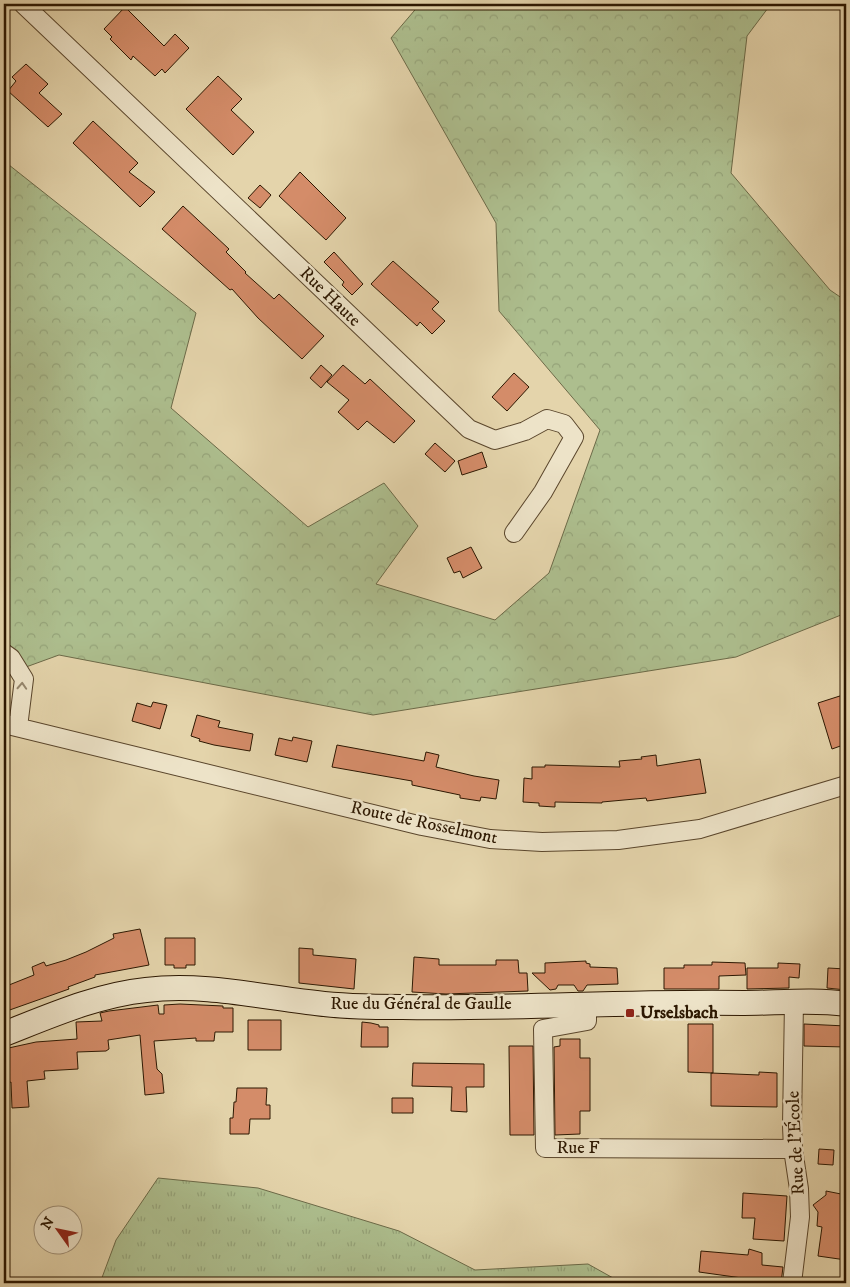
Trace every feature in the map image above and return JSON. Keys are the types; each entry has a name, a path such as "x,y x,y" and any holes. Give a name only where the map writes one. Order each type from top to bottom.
{"main road":[{"name":"Rue du Général de Gaulle","path":"4,1034 70,1009 117,995 167,988 203,988 319,1004 366,1007 676,1002 846,1004"}],"street":[{"name":"Rue Haute","path":"24,4 469,429 495,440 525,431 546,419 564,424 574,437 543,492 514,533"},
{"path":"4,653 11,658 24,679 11,725"},
{"name":"Route de Rosselmont","path":"11,725 422,826 490,839 542,842 618,840 700,829 846,785"},
{"name":"Rue de l'École","path":"792,1283 800,1217 792,1126 794,1002"},
{"name":"Rue F","path":"587,1004 587,1021 543,1029 544,1148 793,1149"}],"green space":[{"path":"420,4 771,4 747,36 731,173 830,290 846,301 846,613 736,657 373,715 59,655 4,675 4,161 196,313 171,408 308,527 384,483 418,526 376,584 495,620 549,573 600,430 499,311 496,223 391,38"},
{"path":"158,1178 258,1188 399,1231 475,1270 588,1264 622,1283 100,1283 116,1240"}],"building":[{"path":"125,7 164,46 175,34 189,48 165,73 162,69 155,76 133,56 131,60 110,39 112,37 104,29"},
{"path":"26,64 48,84 39,93 62,114 48,127 8,91 16,81 12,77"},
{"path":"218,76 242,99 231,110 254,132 233,155 186,109"},
{"path":"93,121 138,163 129,172 155,192 140,207 73,143"},
{"path":"300,172 346,218 326,240 279,196"},
{"path":"260,185 271,195 260,208 248,198"},
{"path":"183,206 229,249 226,252 245,273 274,299 279,294 324,336 302,359 258,318 232,289 230,290 162,229"},
{"path":"334,252 363,284 352,295 342,285 344,282 324,262"},
{"path":"393,261 439,302 432,309 445,321 432,334 420,322 417,326 371,284"},
{"path":"321,365 332,375 321,388 310,378"},
{"path":"343,365 365,384 370,379 415,421 394,443 367,421 358,430 338,412 349,400 327,382"},
{"path":"514,373 529,387 507,411 492,397"},
{"path":"435,443 455,461 445,472 425,454"},
{"path":"482,452 487,467 462,475 458,461"},
{"path":"471,547 482,568 463,578 460,571 454,573 447,558"},
{"path":"846,694 846,744 832,749 818,703"},
{"path":"153,702 167,705 160,729 132,721 137,703 151,707"},
{"path":"197,715 220,721 218,727 253,734 250,751 214,745 199,741 200,739 191,736"},
{"path":"293,737 312,741 307,762 275,755 279,738 292,741"},
{"path":"337,745 424,761 426,752 439,755 436,767 499,780 496,799 481,797 480,801 460,798 460,795 412,785 412,781 332,767"},
{"path":"656,755 657,766 700,759 706,793 647,801 646,798 602,803 555,802 555,807 523,802 524,778 532,779 532,767 545,767 545,765 620,767 619,761 642,759 641,757"},
{"path":"140,929 149,965 95,975 95,977 68,987 69,989 4,1012 4,987 34,975 32,967 44,962 46,966 66,960 114,938 113,934"},
{"path":"165,938 195,938 195,965 186,965 186,968 174,968 174,965 165,965"},
{"path":"299,948 313,949 313,955 356,959 354,989 299,983"},
{"path":"414,957 439,959 439,965 496,965 496,960 518,960 519,973 527,973 528,991 446,994 412,992"},
{"path":"586,961 586,963 590,964 590,967 617,968 618,984 587,985 583,991 578,991 574,985 558,985 556,989 550,990 532,973 545,973 545,963"},
{"path":"712,962 745,963 746,975 719,976 719,989 664,989 664,968 684,968 684,965 712,965"},
{"path":"778,963 800,964 799,978 789,977 789,988 747,989 747,968 778,968"},
{"path":"828,968 846,969 846,990 827,988"},
{"path":"180,1004 233,1008 233,1032 215,1032 214,1041 196,1041 196,1038 154,1041 157,1069 162,1074 164,1093 145,1095 140,1035 108,1040 109,1049 106,1051 77,1052 78,1069 44,1071 45,1079 27,1081 29,1107 12,1108 11,1082 4,1084 4,1049 36,1042 77,1039 76,1022 102,1021 100,1013 158,1005 159,1014 164,1014 164,1005"},
{"path":"248,1020 281,1020 281,1050 248,1050"},
{"path":"362,1022 379,1025 379,1027 388,1027 388,1047 361,1047"},
{"path":"688,1024 713,1024 713,1073 688,1072"},
{"path":"804,1024 846,1026 846,1047 804,1046"},
{"path":"560,1039 580,1039 580,1058 590,1058 590,1111 580,1111 580,1134 555,1135 554,1047 560,1046"},
{"path":"509,1046 533,1046 534,1135 510,1135"},
{"path":"413,1063 484,1064 484,1087 466,1087 467,1112 451,1111 452,1087 412,1086"},
{"path":"759,1072 777,1073 777,1107 711,1106 711,1073 759,1075"},
{"path":"237,1088 267,1088 266,1105 270,1105 270,1119 250,1119 249,1134 230,1134 230,1118 233,1118"},
{"path":"392,1098 413,1098 413,1113 392,1113"},
{"path":"819,1149 834,1150 833,1165 818,1164"},
{"path":"826,1191 846,1195 843,1225 846,1225 846,1260 818,1256 822,1227 817,1226 818,1212 813,1205 826,1195"},
{"path":"743,1193 787,1196 784,1241 753,1239 755,1218 742,1218"},
{"path":"749,1249 762,1253 762,1265 783,1267 781,1283 741,1283 742,1278 699,1272 701,1251 748,1255"}],"place":[{"name":"Urselsbach","path":"630,1013"}]}
